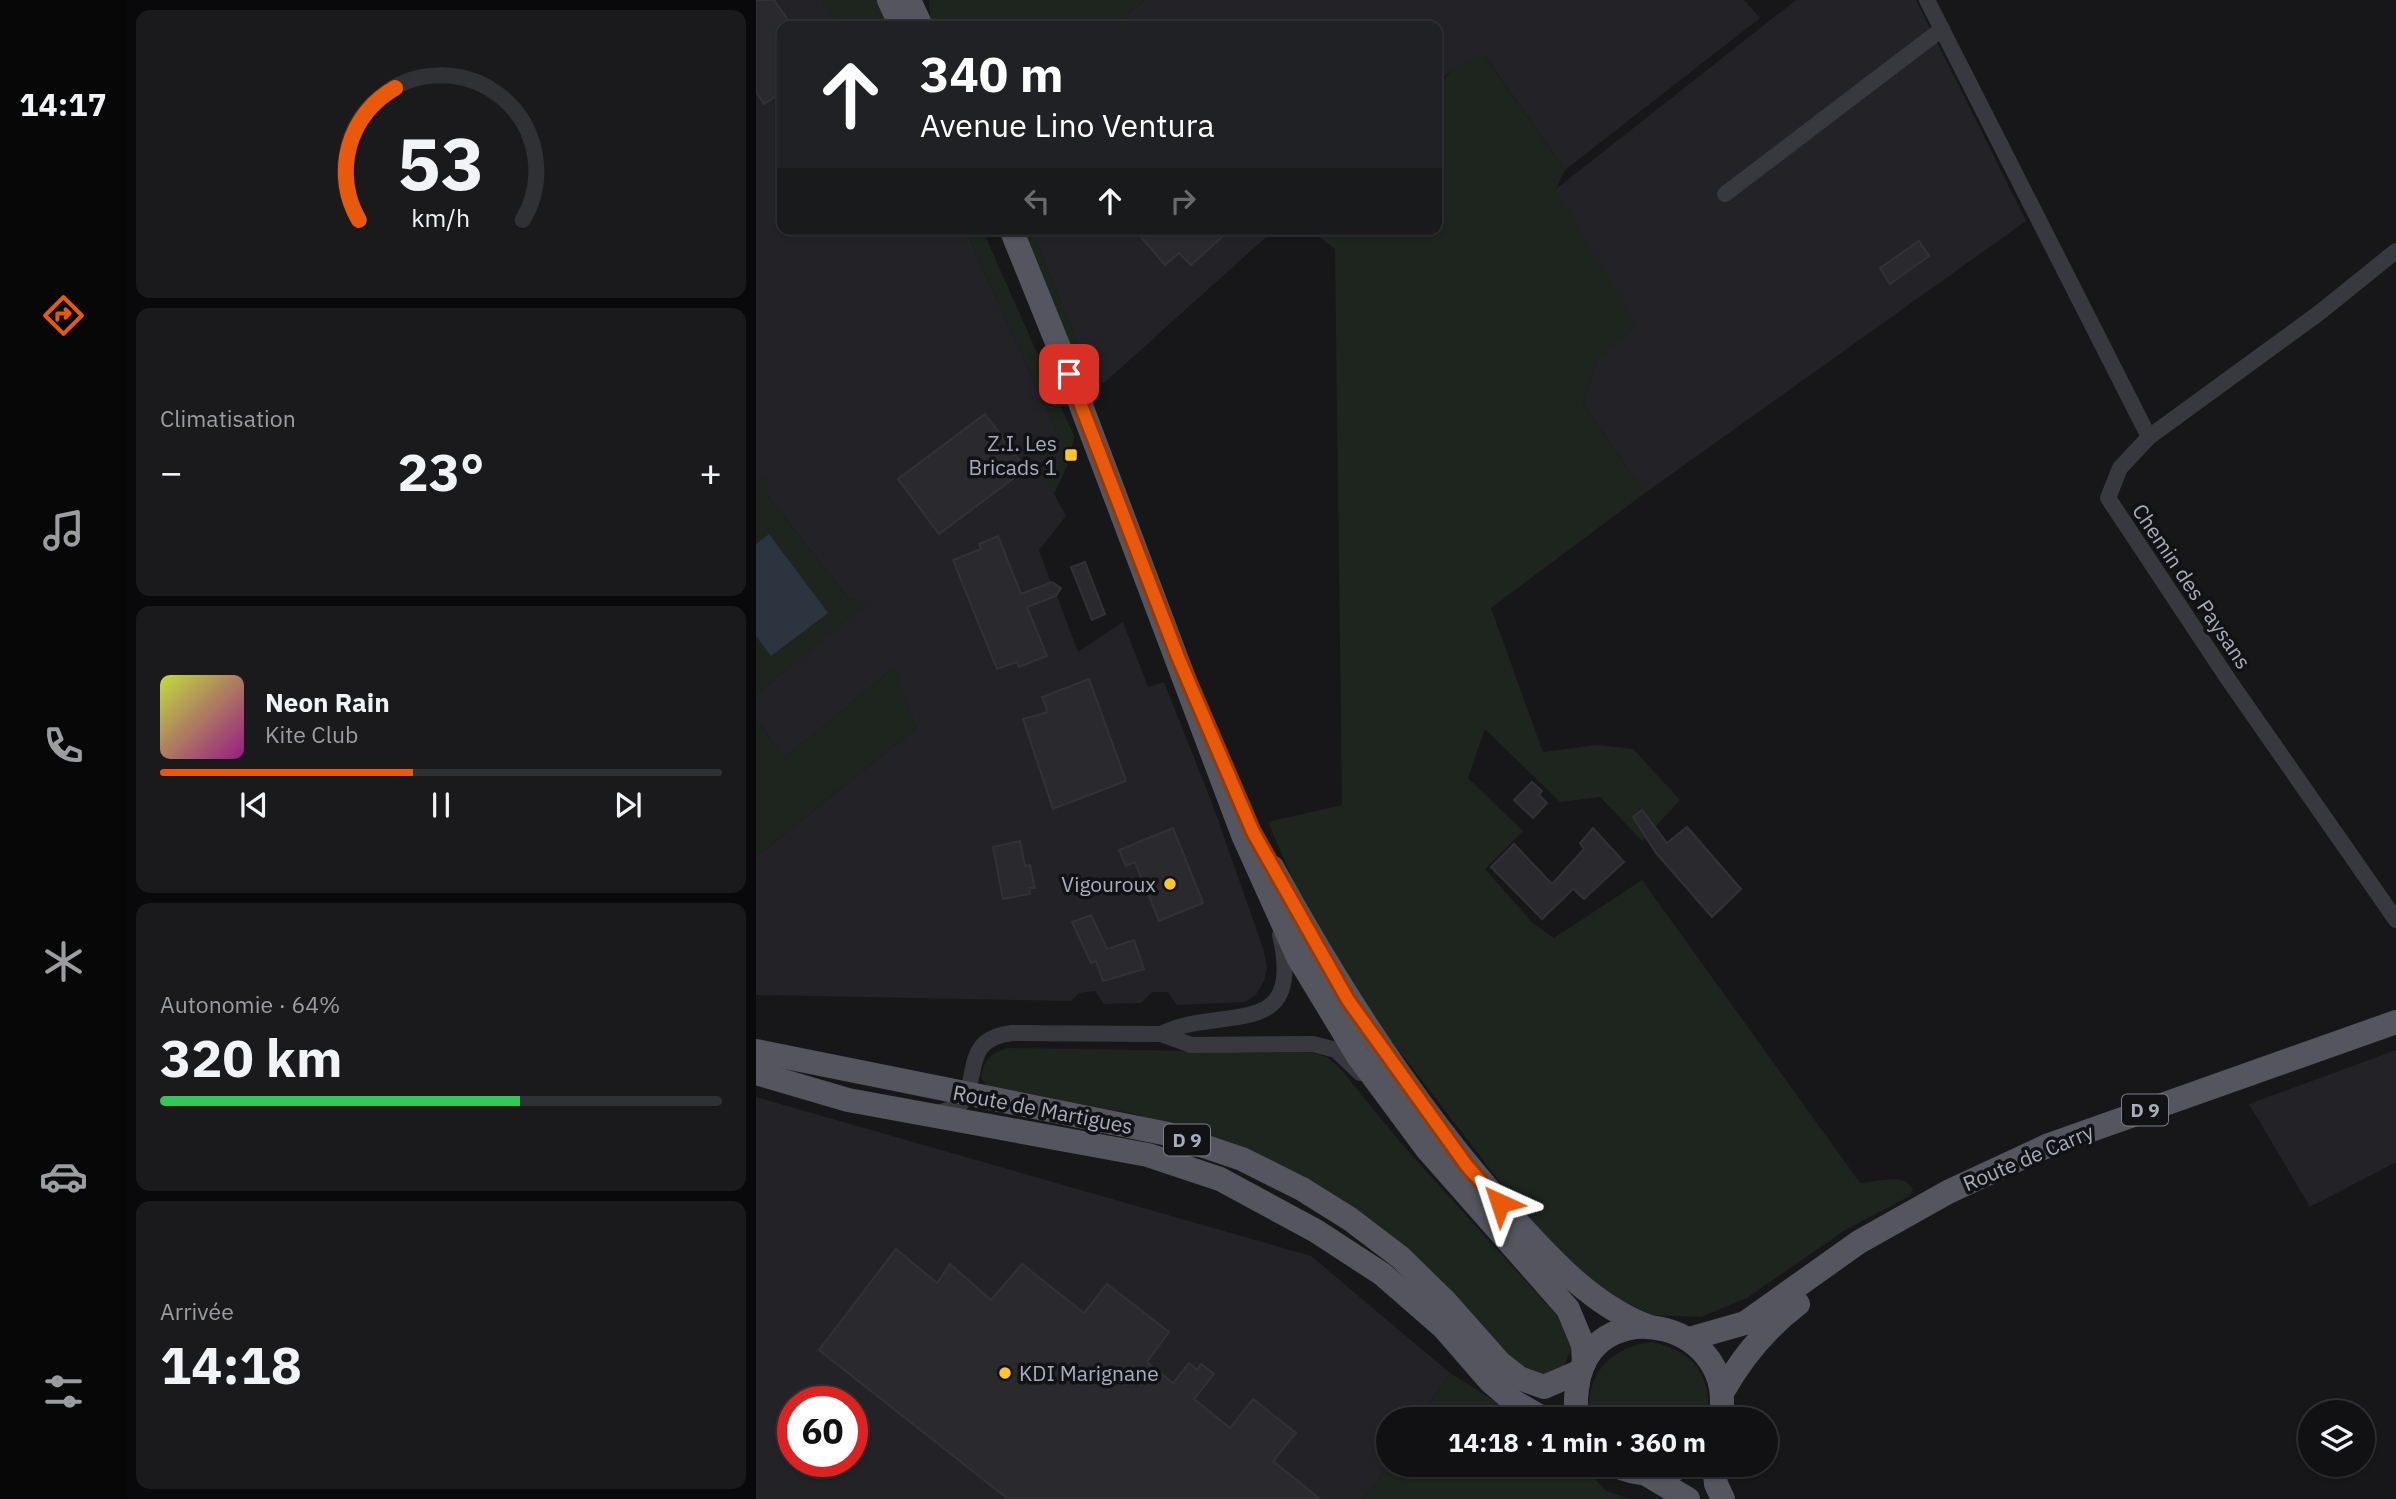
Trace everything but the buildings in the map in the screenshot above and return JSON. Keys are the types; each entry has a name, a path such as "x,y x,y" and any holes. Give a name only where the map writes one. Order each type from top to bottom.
{"main road":[{"path":"889,0 899,21"},
{"path":"909,0 919,21"},
{"path":"997,235 1082,412"},
{"path":"1013,235 1178,657 1243,835 1272,902 1328,1008 1403,1117 1568,1309 1583,1345 1582,1368 1575,1393 1577,1407"},
{"path":"1178,657 1253,832 1348,1000 1420,1103 1467,1166 1533,1240 1587,1293 1628,1319 1676,1332 1705,1353 1717,1372 1722,1393 1721,1407"},
{"name":"Route de Carry","path":"1689,1339 1745,1323 1859,1242 1948,1192 2049,1144 2396,1022"},
{"name":"Route de Martigues","path":"756,1051 1168,1134 1242,1159 1302,1189 1350,1219 1400,1257 1500,1363 1519,1378 1544,1387 1582,1368"},
{"name":"Route de Martigues","path":"756,1073 848,1100 1148,1155 1220,1179 1316,1231 1382,1274 1444,1328 1491,1382 1523,1407"},
{"name":"Route de Carry","path":"1722,1393 1741,1360 1762,1335 1902,1219"},
{"path":"1582,1368 1610,1337 1647,1326"},
{"path":"1651,1477 1688,1499"},
{"path":"1715,1477 1723,1499"}],"street":[{"path":"1927,0 2149,437 2319,313 2396,251"},
{"path":"1725,194 1942,29"},
{"name":"Chemin des Paysans","path":"2149,437 2120,468 2108,498 2228,680 2396,920"},
{"path":"926,1115 951,1110 959,1105 967,1095 971,1067 979,1050 999,1036 1012,1033 1161,1034 1188,1023 1255,1015 1276,999 1284,983 1285,967 1272,902"},
{"path":"1161,1034 1176,1042 1191,1045 1326,1046 1345,1058 1403,1117"}],"shaded area":[{"path":"756,0 822,0 837,21 777,21 777,235 968,235 1068,457 1044,475 1066,516 1039,550 1051,583 1059,591 1057,596 1078,652 1123,622 1148,687 1164,682 1212,803 1263,948 1267,967 1264,981 1255,996 1244,1002 1177,1005 1168,992 1152,992 1141,1003 1104,1004 1095,991 1079,993 1071,1001 756,995 756,857 916,728 893,668 785,758 756,720 756,695 866,604 847,597 768,496 768,478 756,483"},
{"path":"822,0 880,0 890,21 837,21"},
{"path":"929,0 1144,0 1121,21 931,21"},
{"path":"1144,0 1744,0 1760,18 1565,170 1485,56 1453,69 1442,79 1442,21 1121,21"},
{"path":"1796,0 1916,0 2026,221 1645,493 1583,404 1597,362 1556,189"},
{"path":"1484,55 1565,170 1556,189 1636,325 1597,362 1583,404 1645,493 1491,608 1543,752 1596,745 1633,749 1680,800 1642,841 1600,797 1560,802 1485,729 1468,778 1523,831 1485,869 1533,923 1554,938 1642,880 1860,1183 1897,1179 1909,1184 1913,1189 1910,1196 1845,1230 1747,1298 1701,1317 1652,1315 1598,1289 1539,1233 1373,1017 1299,894 1268,822 1342,805 1335,249 1317,235 1442,235 1442,81 1453,69"},
{"path":"968,235 985,235 1074,436 1070,460 1054,494 1043,475 1068,457"},
{"path":"1023,235 1033,235 1091,376 1104,383 1089,382 1078,376"},
{"path":"1033,235 1268,235 1104,383 1091,376"},
{"path":"769,477 768,496 847,597 867,604 756,695 756,483"},
{"path":"769,534 828,613 771,656 756,636 756,544"},
{"path":"894,667 916,728 756,857 756,720 785,758"},
{"path":"1009,1048 1313,1053 1327,1057 1339,1067 1400,1142 1559,1318 1572,1347 1562,1371 1550,1376 1522,1369 1426,1266 1173,1125 1130,1113 990,1089 981,1078 984,1066 993,1054"},
{"path":"2396,1050 2396,1162 2310,1207 2249,1104"},
{"path":"756,1097 1311,1256 1450,1373 1427,1407 1376,1407 1376,1477 1380,1477 1364,1499 756,1499"},
{"path":"1652,1342 1667,1346 1690,1359 1703,1378 1708,1407 1589,1407 1591,1389 1603,1366 1623,1350"},
{"path":"1450,1373 1504,1407 1427,1407"},
{"path":"1380,1477 1593,1477 1606,1491 1630,1499 1364,1499"}],"place":[{"name":"Z.I. Les Bricads 1","path":"1071,455"},
{"name":"Vigouroux","path":"1170,884"},
{"name":"KDI Marignane","path":"1005,1373"}],"route":[{"path":"1069,374 1178,657 1253,832 1348,1000 1467,1166 1500,1203"}]}
